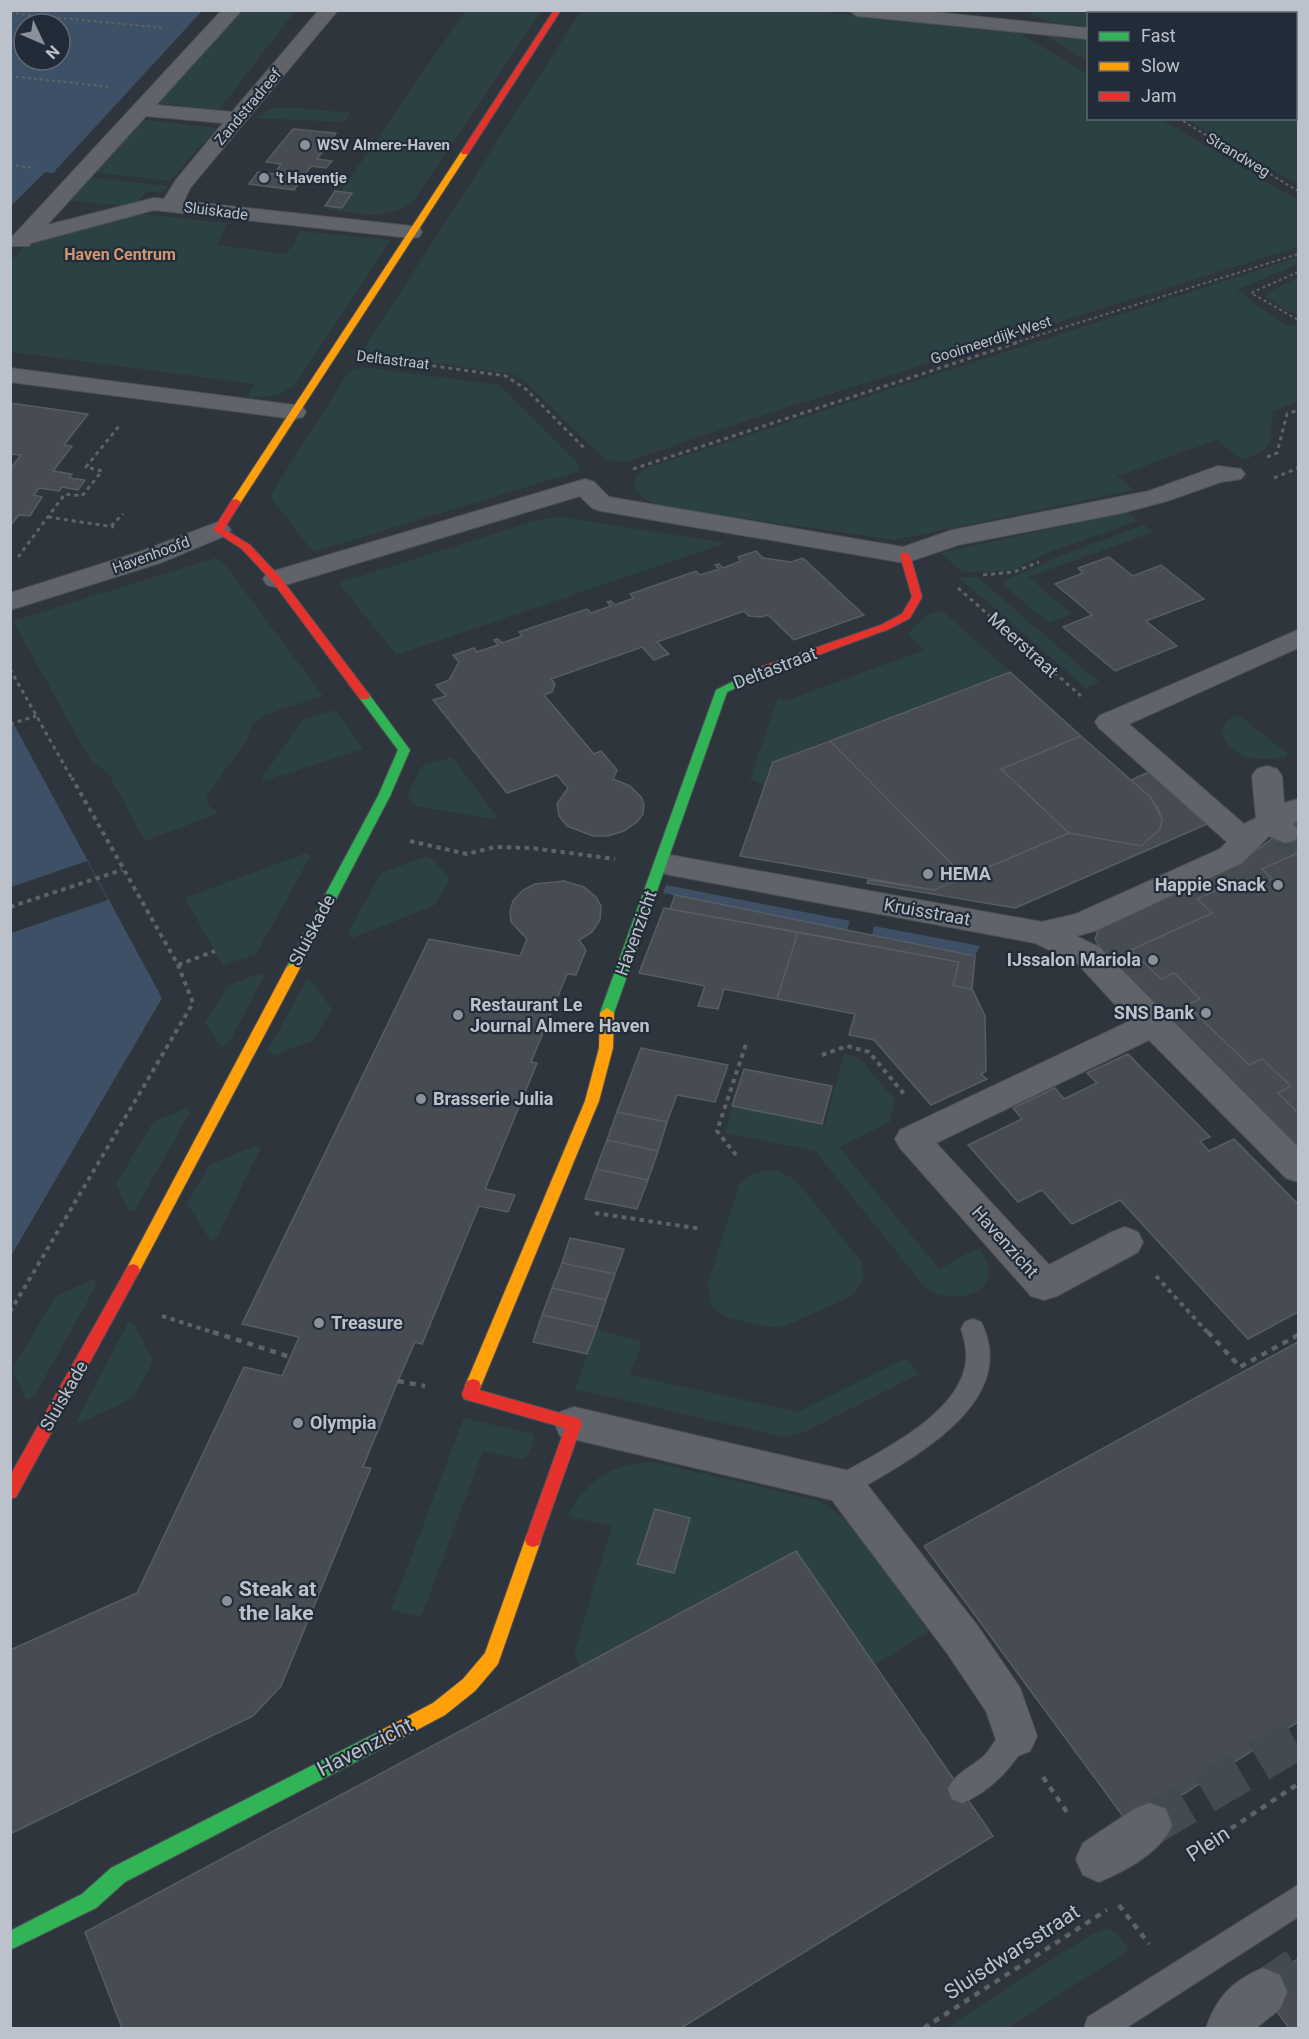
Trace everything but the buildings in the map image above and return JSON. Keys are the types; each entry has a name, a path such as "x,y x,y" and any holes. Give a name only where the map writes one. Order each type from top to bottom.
{"street":[{"name":"Sluiskade","path":"17,246 233,10"},
{"name":"Zandstradreef","path":"172,206 176,194 329,10"},
{"path":"558,10 332,352 218,530 246,547 276,579 585,487 601,502 905,555 952,538 1122,505 1158,496 1218,474 1232,474"},
{"path":"857,10 1087,34"},
{"path":"143,110 239,119"},
{"name":"Sluiskade","path":"17,246 154,204 411,232"},
{"path":"10,375 294,412"},
{"name":"Havenhoofd","path":"10,602 151,557 218,530"},
{"name":"Deltastraat","path":"665,865 722,690 749,676 885,627 906,616 916,597 905,555"},
{"name":"Sluiskade","path":"10,1492 118,1299 384,796 404,750 276,579"},
{"path":"1245,841 1109,722 1299,638"},
{"path":"1042,933 1084,923 1231,856 1254,831 1285,821 1267,776"},
{"name":"Kruisstraat","path":"665,865 1042,933 1088,955 1153,1024 1299,1168"},
{"name":"Havenzicht","path":"665,865 606,1016 606,1048 592,1101 470,1394 574,1424 844,1485"},
{"name":"Havenzicht","path":"1125,1242 1044,1285 912,1139 1153,1024"},
{"name":"Havenzicht","path":"10,1941 89,1901 118,1875 439,1709 470,1685 492,1658 574,1424"},
{"path":"844,1485 962,1639 993,1684 1005,1702 1016,1736"},
{"path":"1099,1858 1150,1825"},
{"path":"1230,2028 1236,2014 1263,1992"}],"lane":[{"path":"844,1485 922,1437 963,1400 977,1374 979,1349 973,1329"},
{"path":"962,1789 993,1766 1016,1736"},
{"path":"1099,2028 1299,1900"}],"path":[{"path":"10,13 171,29"},
{"path":"10,76 116,87"},
{"name":"Strandweg","path":"1181,120 1299,191"},
{"name":"Gooimeerdijk-West","path":"585,487 690,448 1176,291 1299,254"},
{"path":"1299,272 1251,293 1299,320"},
{"name":"Deltastraat","path":"332,352 494,373 515,381 527,390 604,469 585,487"},
{"path":"17,558 65,495 82,496 102,471 86,467 147,392"},
{"path":"1232,474 1276,453 1287,414 1299,410"},
{"path":"111,527 123,514"},
{"name":"Meerstraat","path":"954,584 1109,722"},
{"path":"10,669 122,870 178,965 193,1004 10,1312"},
{"path":"12,724 36,716"},
{"name":"Havenzicht","path":"364,831 467,854 495,847 531,848 665,865"},
{"path":"10,907 122,870"},
{"path":"178,965 215,951"},
{"path":"736,1155 717,1131 747,1041"},
{"path":"822,1055 847,1046 869,1052 907,1098"},
{"path":"550,1206 702,1229"},
{"path":"1125,1242 1240,1367 1299,1335"},
{"path":"118,1299 184,1325 290,1357"},
{"name":"Plein","path":"1184,1859 1299,1784"},
{"name":"Sluisdwarsstraat","path":"924,2028 1127,1897"}],"green space":[{"path":"801,10 1017,31 1087,74 1087,120 1163,120 1298,200 1298,247 779,410 626,462 605,460 527,383 516,375 362,352 581,11"},
{"path":"1193,10 1298,11 1298,66 1297,12 1188,12"},
{"path":"241,11 295,11 219,110 156,103"},
{"path":"465,11 542,11 411,204 390,213 380,214 328,210"},
{"path":"1027,11 1119,11 1087,12 1087,26 1046,22"},
{"path":"1044,35 1087,38 1087,60"},
{"path":"1298,77 1298,185 1188,120 1297,120"},
{"path":"272,108 351,113 344,122 254,118"},
{"path":"139,119 216,128 170,181 90,172"},
{"path":"85,177 168,186 161,193 147,191 132,207 65,200"},
{"path":"140,214 227,223 218,245 285,254 293,246 300,231 390,240 294,386 278,395 250,398 247,397 255,384 11,352 11,261 27,243"},
{"path":"1298,257 1298,264 1237,290 1286,326 1298,324 1298,401 1273,412 1269,443 1261,452 1244,460 1216,440 1117,476 1134,490 895,540 672,508 646,499 634,489 636,476 644,469"},
{"path":"1298,278 1298,315 1287,311 1266,296 1268,292"},
{"path":"363,367 499,385 580,465 579,471 313,552 270,496 349,371"},
{"path":"1127,512 1137,521 1049,552 1011,571 963,572 940,553"},
{"path":"561,517 726,543 396,655 339,583 538,520"},
{"path":"1144,525 1153,532 1029,577 1071,614 1049,623 1001,583 1057,557"},
{"path":"215,558 225,565 323,696 265,715 252,724 246,742 206,796 209,806 219,813 145,841 108,773 91,761 13,621"},
{"path":"958,577 977,577 1100,683 1086,688"},
{"path":"938,611 945,613 1010,672 773,762 765,786 750,779 778,698 788,700 924,650 908,635 909,632 928,615"},
{"path":"335,710 363,749 263,781 262,778 302,720"},
{"path":"1234,716 1241,717 1287,753 1286,756 1258,759 1239,754 1231,748 1225,741 1222,731 1228,720"},
{"path":"452,757 497,818 415,806 407,796 422,766"},
{"path":"306,853 311,855 256,954 223,965 185,898"},
{"path":"426,856 431,858 450,879 435,905 353,938 349,937 350,929 381,873"},
{"path":"259,973 264,976 228,1045 221,1046 205,1022 228,986"},
{"path":"307,979 314,983 332,1010 312,1041 274,1055 267,1052"},
{"path":"844,1054 859,1058 895,1100 890,1122 839,1147 939,1269 974,1250 980,1250 987,1264 988,1275 984,1285 976,1292 965,1296 952,1296 938,1294 925,1287 815,1151 725,1133 733,1106 825,1124"},
{"path":"187,1108 190,1112 135,1210 129,1211 116,1184 153,1122"},
{"path":"260,1146 259,1151 216,1239 211,1241 187,1204 209,1165"},
{"path":"767,1170 778,1171 796,1180 862,1263 863,1280 854,1295 786,1326 769,1327 728,1318 711,1306 708,1283 739,1185 749,1175"},
{"path":"93,1279 97,1284 34,1397 26,1399 12,1370 56,1296"},
{"path":"129,1321 134,1324 153,1362 133,1398 80,1423 76,1422"},
{"path":"596,1329 642,1342 630,1375 798,1412 906,1358 919,1374 807,1431 783,1437 575,1389"},
{"path":"464,1418 532,1434 534,1439 528,1456 520,1459 483,1451 421,1617 391,1610"},
{"path":"654,1462 816,1500 833,1509 864,1539 929,1632 875,1664 795,1550 579,1666 574,1654 612,1526 575,1518 569,1514 585,1490 604,1475 626,1466"},
{"path":"1107,1928 1119,1935 1129,1950 1008,2028 946,2028 1090,1935"}],"water":[{"path":"11,10 202,11 53,173 45,172 11,206"},
{"path":"11,719 162,998 11,1256"},
{"path":"666,885 850,921 847,930 663,893"},
{"path":"874,926 980,946 975,956 872,935"}],"pier":[{"path":"87,861 108,900 11,933 11,887"}],"tunnel":[{"path":"1285,833 1298,844"},
{"path":"1150,1825 1298,1738"},
{"path":"1263,1992 1298,1968"}],"traffic: fast":[{"path":"607,1013 722,690 762,671"},
{"path":"293,968 384,796 404,750 364,696"},
{"path":"10,1941 89,1901 118,1875 386,1737"}],"traffic: slow":[{"path":"236,502 465,152"},
{"path":"133,1270 293,968"},
{"path":"473,1386 592,1101 606,1048 607,1013"},
{"path":"386,1737 439,1709 469,1685 492,1658 533,1540"}],"traffic: jam":[{"path":"465,152 558,10"},
{"path":"236,502 218,530 246,547 276,579 364,696"},
{"path":"762,671 885,627 906,616 917,597 905,555"},
{"path":"10,1492 133,1270"},
{"path":"473,1386 470,1394 574,1424 533,1540"}],"place":[{"name":"WSV Almere-Haven","path":"305,145"},
{"name":"'t Haventje","path":"264,178"},
{"name":"HEMA","path":"928,874"},
{"name":"Happie Snack","path":"1278,885"},
{"name":"IJssalon Mariola","path":"1153,960"},
{"name":"SNS Bank","path":"1206,1013"},
{"name":"Restaurant Le Journal Almere Haven","path":"458,1015"},
{"name":"Brasserie Julia","path":"421,1099"},
{"name":"Treasure","path":"319,1323"},
{"name":"Olympia","path":"298,1423"},
{"name":"Steak at the lake","path":"227,1601"}],"district":[{"name":"Haven Centrum","path":"120,254"}]}
